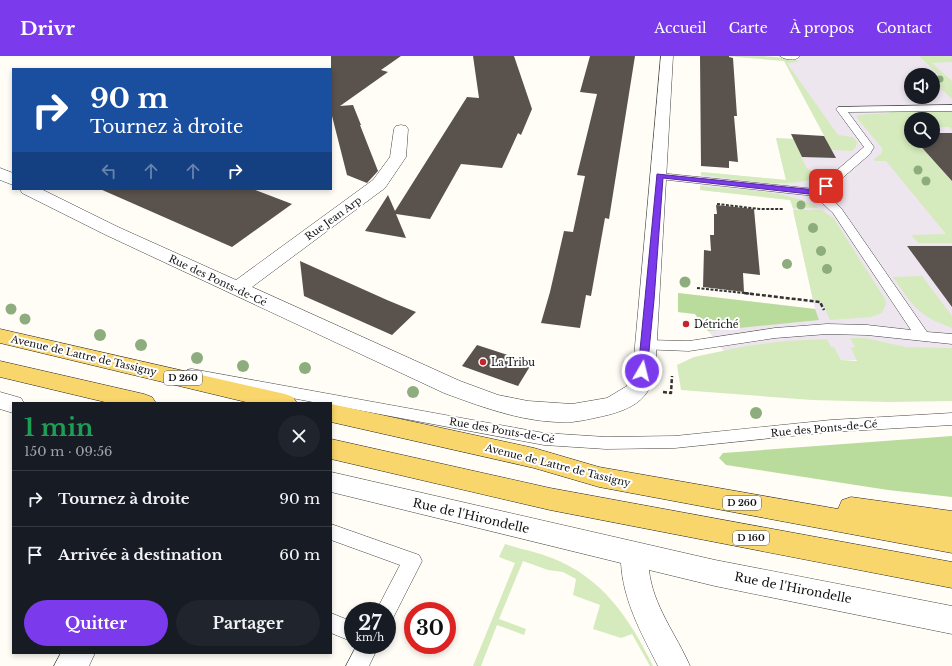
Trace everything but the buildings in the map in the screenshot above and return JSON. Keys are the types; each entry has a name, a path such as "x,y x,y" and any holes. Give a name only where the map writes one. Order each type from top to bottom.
{"main road":[{"name":"Avenue de Lattre de Tassigny","path":"0,336 281,402"},
{"path":"0,369 140,402"},
{"name":"Avenue de Lattre de Tassigny","path":"332,413 534,458 598,477 952,541"},
{"name":"D 160","path":"332,449 550,499 952,575"},
{"name":"D 260","path":"534,458 602,464 871,512 952,522"}],"street":[{"path":"645,346 668,56"},
{"name":"Rue Jean Arp","path":"238,288 379,184 398,157 401,129"},
{"path":"0,173 12,179"},
{"name":"Rue des Ponts-de-Cé","path":"30,190 99,225 452,387 495,403 528,410 572,414 612,406 637,390 642,371 645,346"},
{"path":"0,400 12,404"},
{"name":"Rue de l'Hirondelle","path":"332,482 714,572 952,620"},
{"path":"634,554 638,586 644,604 653,626 674,666"},
{"path":"70,666 79,654"}],"lane":[{"path":"784,56 795,57"},
{"path":"818,193 866,152 869,147 840,109 952,108"},
{"path":"659,176 818,193 837,211 923,336"},
{"path":"645,346 689,346 775,333 831,329 867,330 952,339"},
{"name":"Rue des Ponts-de-Cé","path":"81,354 544,439 606,443 675,442 831,426 952,419"},
{"path":"332,532 412,561 391,602"},
{"path":"332,623 344,628"},
{"path":"358,666 364,654"}],"path":[{"path":"697,288 820,302 831,329"},
{"path":"671,393 672,376"}],"shaded area":[{"path":"794,56 952,56 952,361 730,359 695,314 678,312 678,293 815,309 791,200 700,190 701,172 786,180 776,138 827,141 784,60 797,60"}],"green space":[{"path":"725,56 764,56 796,59 798,62 787,63 838,135 853,137 857,142 856,147 852,151 798,148 809,170 825,175 810,180 779,183 701,175 701,172 786,180 776,138 827,141 784,61"},
{"path":"919,56 952,56 952,62 932,63 938,68 932,68"},
{"path":"940,70 952,81 952,99 940,88"},
{"path":"904,112 904,148 922,148 952,181 952,243 918,243 911,235 946,234 886,161 875,161 874,159 882,153 882,148 857,118 857,115"},
{"path":"940,112 952,112 952,130 950,127 940,127"},
{"path":"700,186 761,191 792,197 819,208 793,208 790,200 700,190"},
{"path":"793,210 822,210 834,219 885,299 886,304 882,313 871,317 830,320 822,302 813,300"},
{"path":"922,276 952,316 952,328 923,314 911,302 893,277"},
{"path":"678,293 815,309 819,320 708,331 695,314 678,312"},
{"path":"850,338 865,338 906,347 952,348 952,401 889,402 812,400 681,390 677,365 694,357 746,346 785,341 827,339 831,347 834,347 841,360 857,361 851,348 855,347"},
{"path":"952,436 952,497 888,490 726,465 719,458 723,453"},
{"path":"505,544 552,558 570,566 586,577 613,602 624,616 635,632 653,666 650,666 632,634 621,638 593,629 600,605 573,595 576,579 563,572 548,570 523,561 499,619 526,629 524,635 497,625 481,666 473,666 515,563 499,557"}],"place":[{"name":"Détriché","path":"686,324"},
{"name":"La Tribu","path":"483,362"}],"route":[{"path":"642,371 645,357 650,300 659,176 818,193 826,186"}]}
